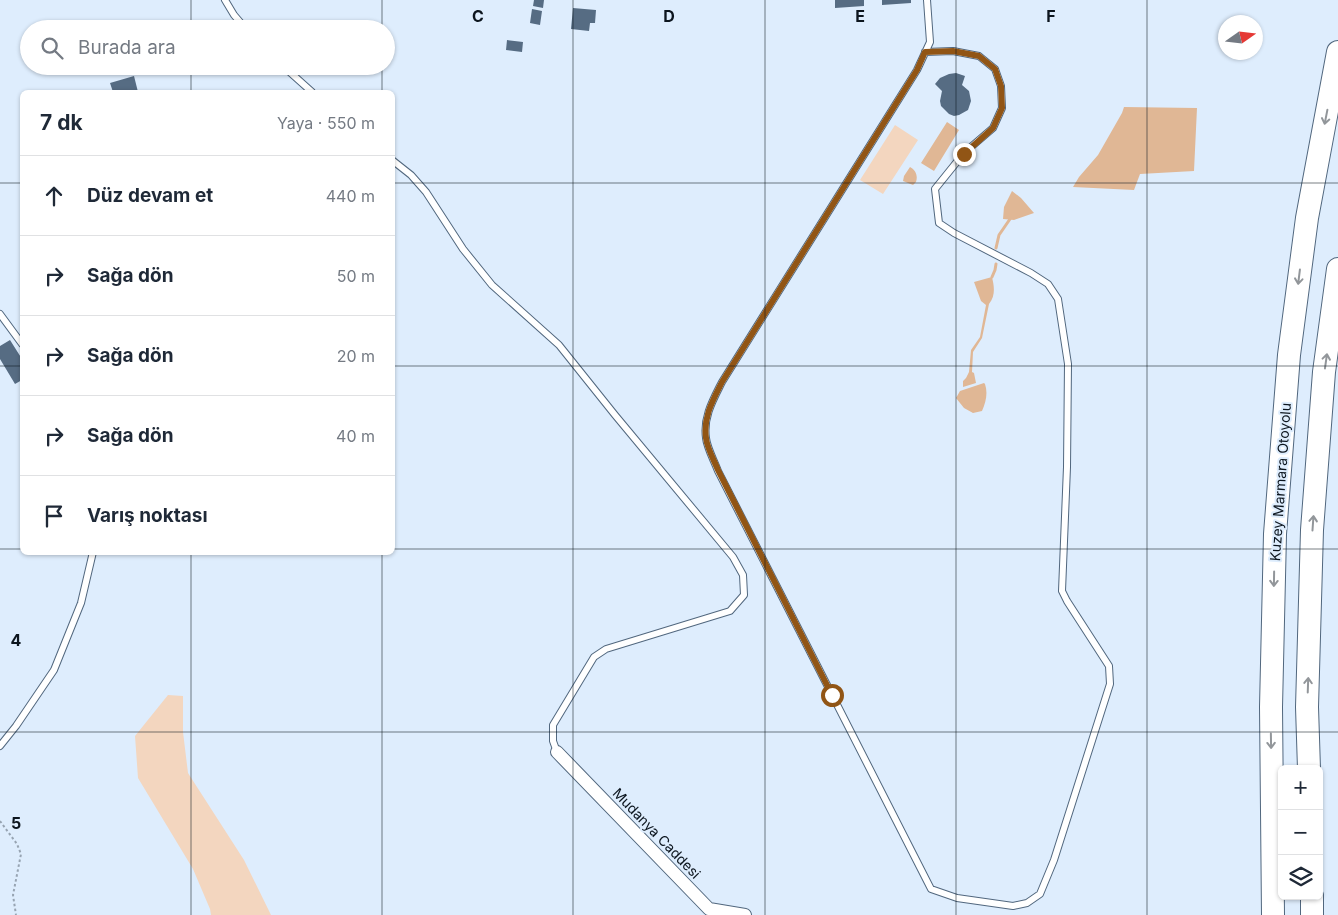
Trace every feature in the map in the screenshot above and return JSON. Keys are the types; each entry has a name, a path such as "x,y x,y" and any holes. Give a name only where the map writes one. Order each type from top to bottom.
{"highway":[{"name":"Kuzey Marmara Otoyolu","path":"1273,915 1271,707 1275,534 1289,355 1307,218 1338,52"},
{"path":"1309,765 1307,707 1312,530 1324,372 1338,269"},
{"path":"1312,900 1312,915"}],"street":[{"name":"Mudanya Caddesi","path":"557,752 709,910 745,915"}],"lane":[{"path":"225,0 238,20"},
{"path":"925,52 953,51 979,56 995,69 1001,86 1002,108 993,128 964,154 935,189 939,223 954,233 1032,273 1048,284 1058,299 1068,364 1067,467 1062,591 1109,666 1110,684 1054,860 1040,894 1027,903 1014,906 957,898 931,889 718,470 706,439 708,409 722,382 912,78 925,52 930,42 926,0"},
{"path":"293,75 310,90"},
{"path":"395,162 411,175 426,192 463,249 492,285 559,345 733,557 743,575 744,595 730,611 606,649 594,657 553,726 553,741 557,752"},
{"path":"0,314 20,341"},
{"path":"0,746 54,670 81,603 92,555"}],"path":[{"path":"0,821 17,844 21,854 13,895 16,915"}],"shaded area":[{"path":"1124,107 1197,108 1194,171 1140,174 1134,190 1073,187 1098,155"},
{"path":"947,122 959,130 934,171 921,163"},
{"path":"895,125 918,140 883,194 860,180"},
{"path":"910,167 917,175 916,182 913,185 903,181"},
{"path":"1012,191 1034,213 1014,220 1003,219 1004,207"},
{"path":"992,277 994,294 989,304 982,338 973,352 972,372 974,373 976,383 963,387 963,381 969,372 971,350 980,337 986,305 981,301 974,282"},
{"path":"984,383 986,394 982,411 973,413 964,408 956,398 960,391"},
{"path":"168,695 183,696 183,732 188,773 244,860 271,915 211,915 193,869 138,778 135,736"}],"building":[{"path":"534,0 544,0 543,8 533,6"},
{"path":"835,0 864,0 864,6 835,8"},
{"path":"882,0 911,0 911,3 882,5"},
{"path":"573,8 596,10 595,23 590,23 589,31 571,29"},
{"path":"532,9 542,11 540,25 530,23"},
{"path":"507,40 523,42 522,52 506,50"},
{"path":"956,73 965,76 962,85 969,91 971,101 968,110 954,116 941,106 942,91 935,84 940,78"},
{"path":"134,76 138,90 112,90 110,83"},
{"path":"10,340 20,356 20,381 15,384 0,359 0,346"}],"waterway":[{"path":"996,248 999,235 1010,219"},
{"path":"992,277 996,264"}],"route":[{"path":"832,695 718,470 706,439 708,409 722,382 917,70 925,52 953,51 979,56 995,69 1001,86 1002,108 993,128 964,154"}]}
